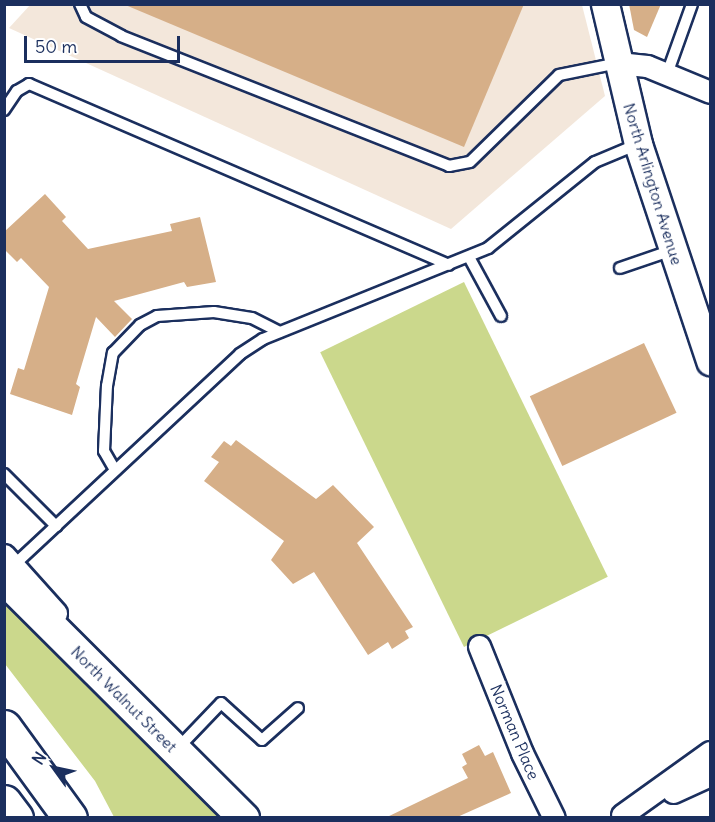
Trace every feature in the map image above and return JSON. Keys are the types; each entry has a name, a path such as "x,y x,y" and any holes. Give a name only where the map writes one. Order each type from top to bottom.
{"highway":[{"path":"4,727 70,818"},
{"path":"4,802 16,818"}],"main road":[{"name":"North Walnut Street","path":"8,566 150,724 244,818"}],"street":[{"name":"North Arlington Avenue","path":"605,4 638,144 711,361"},
{"path":"618,63 637,63 711,92"},
{"name":"Norman Place","path":"479,646 522,753 554,818"},
{"path":"620,816 711,752"},
{"path":"620,816 711,775"}],"lane":[{"path":"80,4 86,17 121,36 449,166 470,162 559,75 618,63"},
{"path":"667,74 692,4"},
{"path":"4,110 17,92 29,84 449,265"},
{"path":"8,566 56,525 240,354 280,332 488,248 595,162 638,144"},
{"path":"620,268 673,250"},
{"path":"469,257 501,316"},
{"path":"115,470 104,451 107,386 113,353 140,325 157,316 214,312 252,318 280,332"},
{"path":"4,474 56,525"},
{"path":"176,750 221,703 262,741 298,708"}],"shaded area":[{"path":"31,4 582,5 605,96 451,229 9,28"}],"green space":[{"path":"464,282 608,577 464,647 320,352"},
{"path":"5,592 224,817 114,817 95,781 5,664"}],"building":[{"path":"123,4 524,4 464,147"},
{"path":"629,4 661,4 647,37 634,30"},
{"path":"45,194 66,217 62,221 88,249 172,231 170,224 200,217 216,282 187,287 184,282 114,301 132,319 115,337 96,317 76,384 80,387 72,415 10,394 18,368 24,370 49,287 21,258 17,262 4,249 4,232"},
{"path":"644,343 677,413 562,466 530,396"},
{"path":"236,440 316,499 333,485 374,527 357,543 413,627 405,631 409,638 392,649 388,642 368,655 314,572 293,584 271,560 284,541 204,481 219,462 211,457 224,441 231,446"},
{"path":"479,745 485,756 493,752 511,793 455,818 385,818 468,778 462,767 467,764 462,754"}]}
